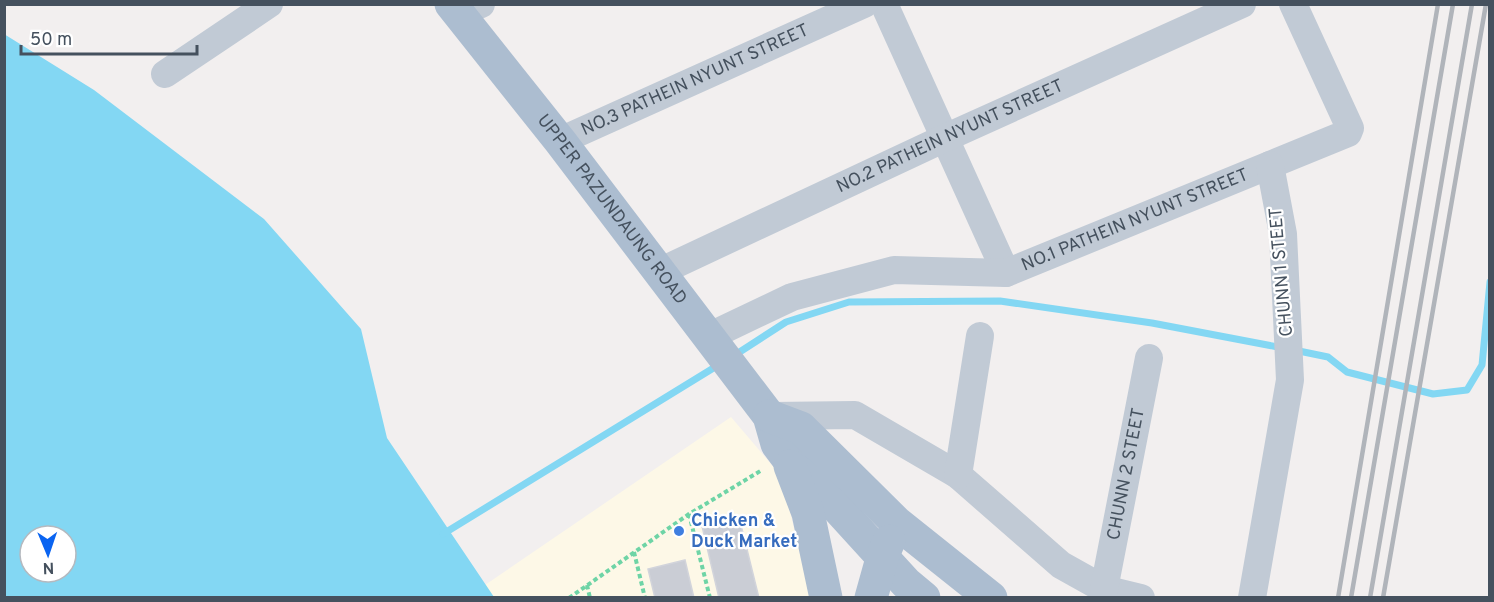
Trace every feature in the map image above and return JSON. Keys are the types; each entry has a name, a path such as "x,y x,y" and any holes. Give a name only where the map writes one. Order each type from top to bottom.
{"main road":[{"name":"UPPER PAZUNDAUNG ROAD","path":"464,8 560,141 769,416"},
{"path":"769,416 777,444 786,456 883,555 910,592"},
{"path":"769,416 801,428 897,523 991,597"},
{"path":"786,456 808,513 826,597"},
{"path":"871,597 883,555 897,523"},
{"path":"910,592 922,543"}],"street":[{"path":"165,74 269,4"},
{"name":"NO.3 PATHEIN NYUNT STREET","path":"560,141 864,4"},
{"path":"884,4 1006,273"},
{"name":"NO.2 PATHEIN NYUNT STREET","path":"659,272 945,138 1242,4"},
{"name":"NO.1 PATHEIN NYUNT STREET","path":"708,337 792,297 894,270 1006,273 1350,131 1293,4"},
{"name":"CHUNN 1 STEET","path":"1252,597 1290,380 1283,234 1270,165"},
{"path":"958,475 980,336"},
{"name":"CHUNN 2 STEET","path":"1104,589 1149,358"},
{"path":"769,416 855,414 958,475 1060,565 1104,589 1141,597"}],"path":[{"path":"569,597 689,514 786,456"},
{"path":"689,514 710,597"},
{"path":"634,552 645,597"},
{"path":"587,585 590,597"}],"shaded area":[{"name":"Chicken & Duck Market","path":"731,417 782,477 810,597 494,598 485,585"}],"water":[{"path":"4,34 94,90 264,219 361,329 387,438 494,597 5,597"}],"building":[{"path":"739,517 759,598 719,598 702,526"},
{"path":"685,560 694,598 655,598 648,569"}],"waterway":[{"path":"1294,350 1328,357 1347,372 1433,394 1467,390 1482,365 1490,282"},
{"path":"735,355 786,322 849,302 1000,301 1152,323 1283,348"},
{"path":"443,534 720,364"}],"railway":[{"path":"1338,598 1438,4"},
{"path":"1351,598 1453,4"},
{"path":"1370,598 1472,4"},
{"path":"1383,598 1486,4"}],"place":[{"name":"Chicken & Duck Market","path":"679,531"}]}
